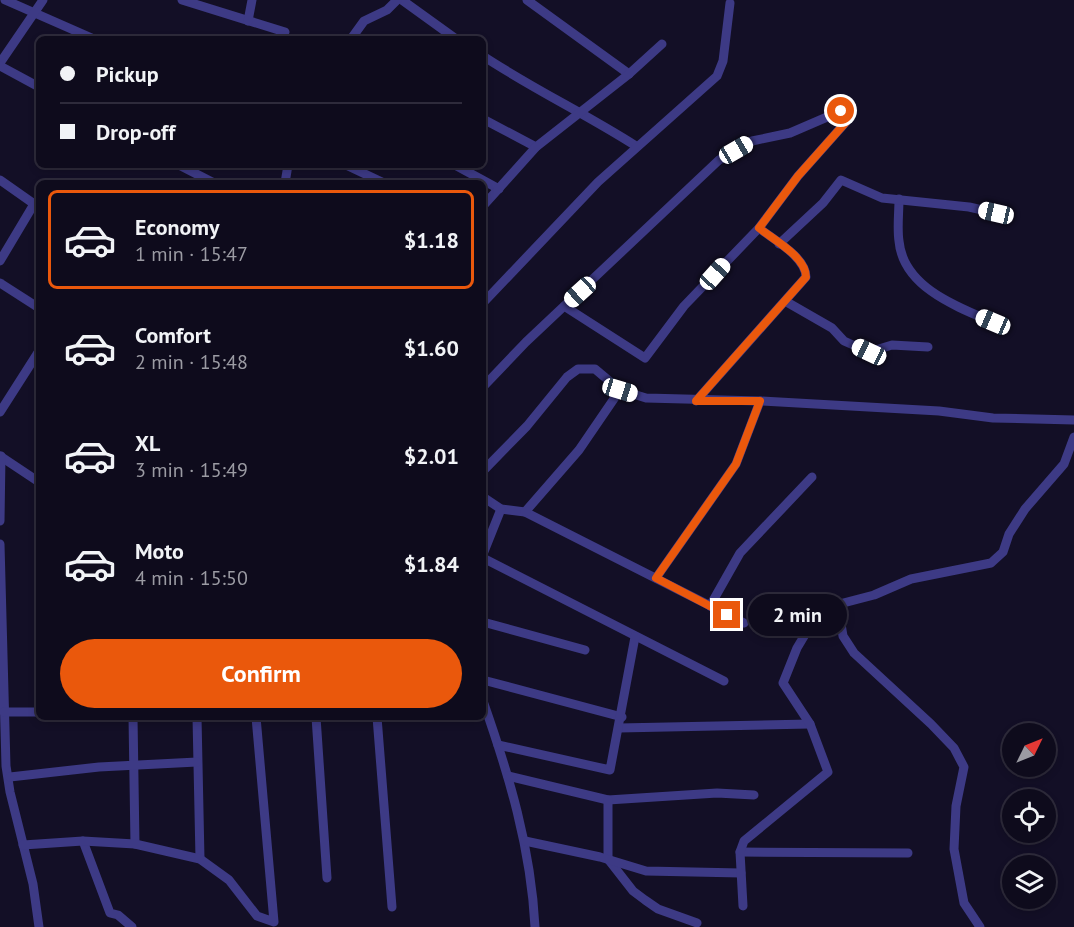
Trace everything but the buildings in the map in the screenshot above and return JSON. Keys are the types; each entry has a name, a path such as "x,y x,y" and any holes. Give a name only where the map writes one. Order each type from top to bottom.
{"street":[{"path":"5,0 87,36"},
{"path":"36,85 0,64 43,0"},
{"path":"182,0 285,32"},
{"path":"248,21 252,0"},
{"path":"353,36 364,21 387,10 400,0 452,36"},
{"path":"527,0 629,74"},
{"path":"486,300 542,238 636,146 717,76 723,61 730,3"},
{"path":"486,203 536,147 629,74 662,44"},
{"path":"486,58 528,85 582,112 636,146"},
{"path":"486,384 564,306 719,160 752,141 790,133 841,111 846,122 798,176 759,228 684,306 645,358 564,306"},
{"path":"486,121 536,147"},
{"path":"185,168 208,180"},
{"path":"360,168 379,180"},
{"path":"461,168 483,180"},
{"path":"0,180 36,205"},
{"path":"779,244 823,203 841,180 882,198 969,207 996,213"},
{"path":"486,182 500,189"},
{"path":"899,199 899,244 911,270 934,294 993,322"},
{"path":"0,261 36,207"},
{"path":"696,401 806,277 806,269 759,228"},
{"path":"0,283 36,307"},
{"path":"785,301 832,328 844,341 869,352 892,345 928,347"},
{"path":"0,412 36,356"},
{"path":"486,468 527,426 567,377 578,369 595,369 620,390 646,398 760,401 939,411 993,418 1074,420"},
{"path":"525,512 579,450 620,390"},
{"path":"656,578 736,464 760,401"},
{"path":"743,906 740,852 746,837 828,772 810,724 783,683 785,673 818,613 828,607 874,595 911,579 991,563 1003,552 1009,534 1025,509 1064,464 1074,437"},
{"path":"0,456 36,480"},
{"path":"0,456 0,521"},
{"path":"710,606 740,553 812,477"},
{"path":"486,499 501,508 525,512 744,623"},
{"path":"486,548 501,508"},
{"path":"0,544 3,764 10,777 5,793 23,845 33,884 39,927"},
{"path":"486,558 635,637 724,681"},
{"path":"838,606 843,636 854,653 931,724 954,748 964,767 956,806 954,849 964,903 980,927"},
{"path":"486,623 585,650"},
{"path":"498,745 610,770 622,717 635,637"},
{"path":"486,681 622,717"},
{"path":"486,710 508,776 525,842 535,927"},
{"path":"4,712 36,712"},
{"path":"133,720 135,844"},
{"path":"197,720 201,859"},
{"path":"23,845 82,841 135,844 201,859 228,880 257,916 274,922 256,720"},
{"path":"316,720 327,878"},
{"path":"377,720 392,907"},
{"path":"619,728 810,724"},
{"path":"10,777 99,767 197,762"},
{"path":"508,776 608,800 717,793 754,795"},
{"path":"608,800 608,859 633,891 657,909 697,923"},
{"path":"82,841 110,912 118,915 132,927"},
{"path":"525,842 608,859 646,871 741,873"},
{"path":"740,852 908,853"}],"route":[{"path":"727,615 656,578 736,464 760,401 696,401 806,277 806,269 799,260 759,228 798,176 846,122 841,111"}]}
